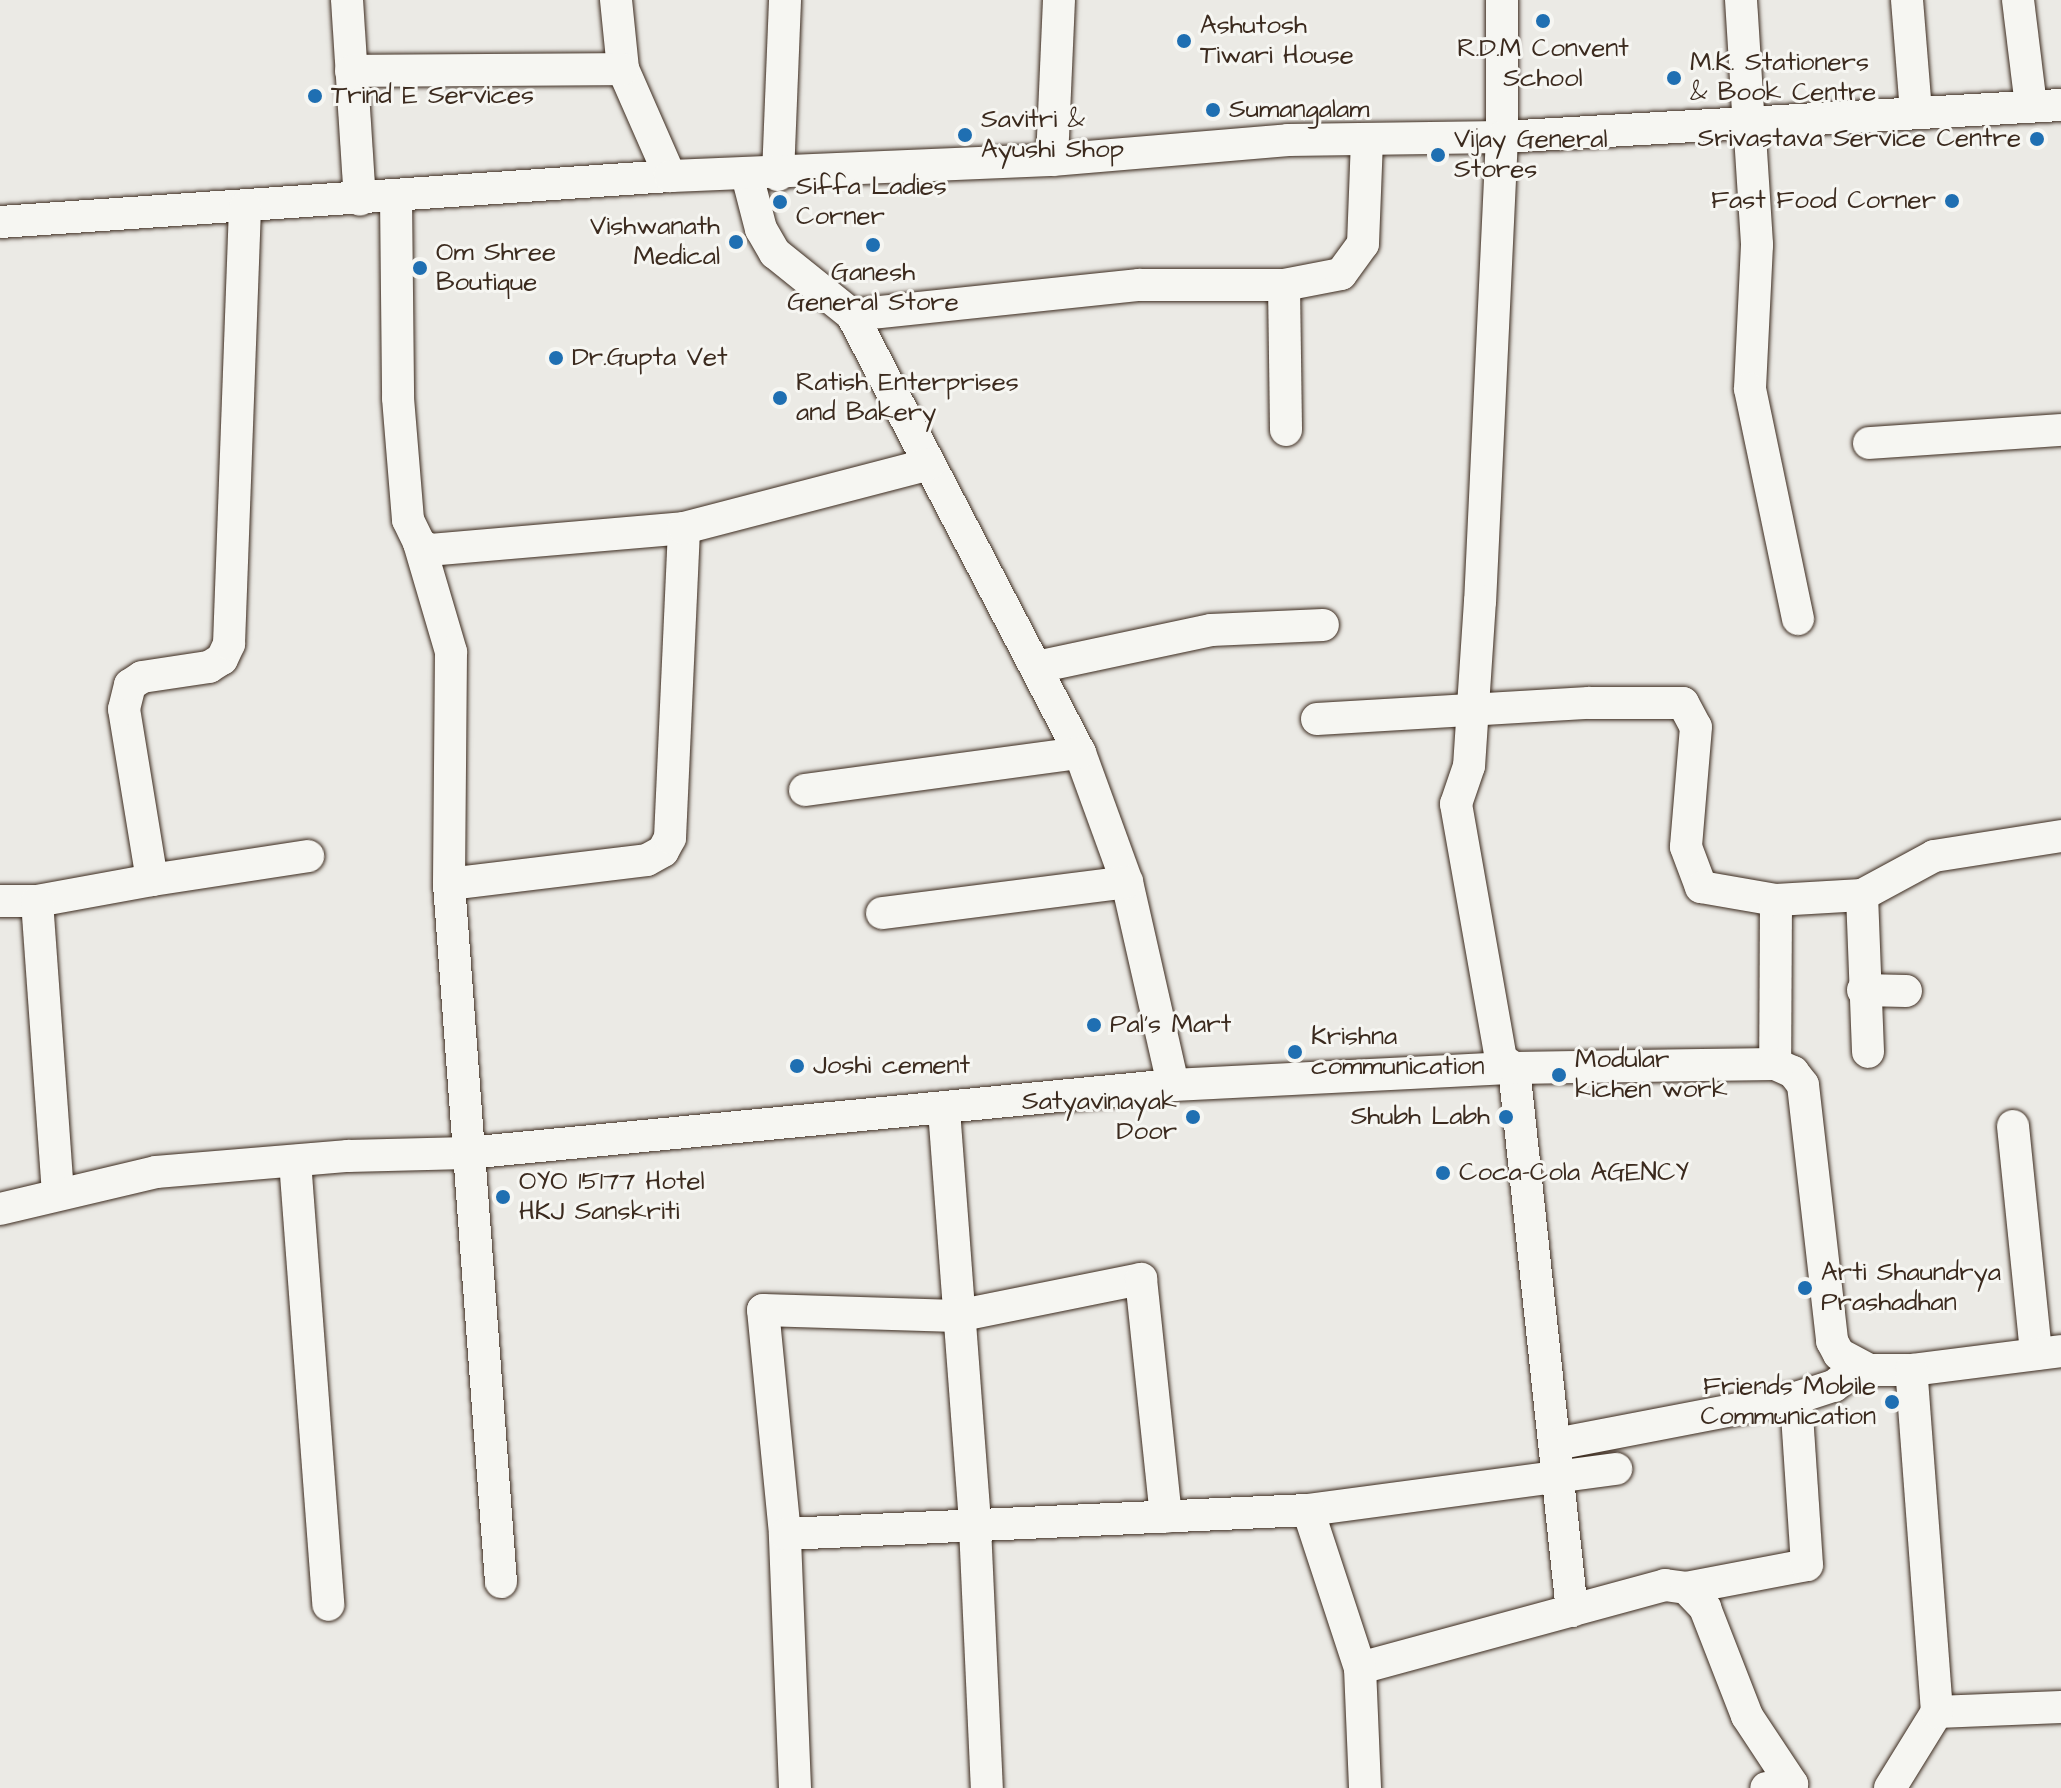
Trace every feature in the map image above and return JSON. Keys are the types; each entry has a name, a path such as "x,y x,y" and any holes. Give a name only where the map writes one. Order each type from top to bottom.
{"street":[{"path":"347,0 360,200"},
{"path":"616,0 623,69 670,176"},
{"path":"785,0 762,175 761,229 775,253 852,315 1080,753 1127,882 1173,1085"},
{"path":"1052,160 1059,0"},
{"path":"1502,0 1502,137 1473,712 1469,766 1456,804 1501,1059 1514,1068 1572,1611"},
{"path":"1741,0 1757,245 1750,389 1798,619"},
{"path":"1907,0 1916,113"},
{"path":"0,222 360,200 670,176 762,175 1052,160 1288,140 1502,137 1748,116 1916,113 2046,106 2018,0"},
{"path":"351,71 623,69"},
{"path":"852,315 1139,285 1284,285 1341,274 1356,259 1363,244 1367,141"},
{"path":"396,197 398,398 408,520 419,543 451,652 449,884 501,1582"},
{"path":"152,880 124,709 130,685 142,677 209,667 222,659 229,644 245,207"},
{"path":"1284,285 1286,430"},
{"path":"1869,443 2061,430"},
{"path":"419,543 429,550 684,528 929,464"},
{"path":"449,884 647,860 663,851 670,838 684,528"},
{"path":"1037,667 1211,630 1323,625"},
{"path":"1317,719 1589,703 1683,703 1696,727 1686,847 1701,887 1776,900 1862,895 1934,856 2061,836"},
{"path":"805,790 1080,753"},
{"path":"0,901 37,901 308,856"},
{"path":"882,913 1127,882"},
{"path":"1862,895 1863,990 1868,1052"},
{"path":"1775,1064 1776,900"},
{"path":"37,901 58,1192"},
{"path":"1863,990 1906,991"},
{"path":"0,1209 58,1192 156,1172 295,1161 467,1153 944,1110 1173,1085 1514,1068 1775,1064 1793,1072 1803,1085 1832,1341 1839,1354 1859,1366 1911,1370 2048,1353 2013,1126"},
{"path":"944,1110 975,1527 987,1788"},
{"path":"295,1161 328,1605"},
{"path":"795,1788 785,1534 763,1310 957,1316 1141,1279 1166,1517"},
{"path":"1556,1444 1796,1398 1834,1386 1859,1366"},
{"path":"1890,1788 1937,1712 1911,1370"},
{"path":"1360,1668 1665,1585 1686,1588 1807,1565 1796,1398"},
{"path":"785,1534 1308,1510 1616,1469"},
{"path":"1308,1510 1360,1668 1365,1788"},
{"path":"1686,1588 1705,1608 1747,1716 1792,1784 1766,1788"},
{"path":"1937,1712 2061,1707"}],"place":[{"name":"R.D.M Convent School","path":"1543,21"},
{"name":"Ashutosh Tiwari House","path":"1184,41"},
{"name":"M.K. Stationers & Book Centre","path":"1674,78"},
{"name":"Trind E Services","path":"315,96"},
{"name":"Sumangalam","path":"1213,110"},
{"name":"Savitri & Ayushi Shop","path":"965,135"},
{"name":"Srivastava Service Centre","path":"2037,139"},
{"name":"Vijay General Stores","path":"1438,155"},
{"name":"Fast Food Corner","path":"1952,201"},
{"name":"Siffa Ladies Corner","path":"780,202"},
{"name":"Vishwanath Medical","path":"736,242"},
{"name":"Ganesh General Store","path":"873,245"},
{"name":"Om Shree Boutique","path":"420,268"},
{"name":"Dr.Gupta Vet","path":"556,358"},
{"name":"Ratish Enterprises and Bakery","path":"780,398"},
{"name":"Pal's Mart","path":"1094,1025"},
{"name":"Krishna communication","path":"1295,1052"},
{"name":"Joshi cement","path":"797,1066"},
{"name":"Modular kichen work","path":"1559,1075"},
{"name":"Satyavinayak Door","path":"1193,1117"},
{"name":"Shubh Labh","path":"1506,1117"},
{"name":"Coca-Cola AGENCY","path":"1443,1173"},
{"name":"OYO 15177 Hotel HKJ Sanskriti","path":"503,1197"},
{"name":"Arti Shaundrya Prashadhan","path":"1805,1288"},
{"name":"Friends Mobile Communication","path":"1892,1402"}]}
